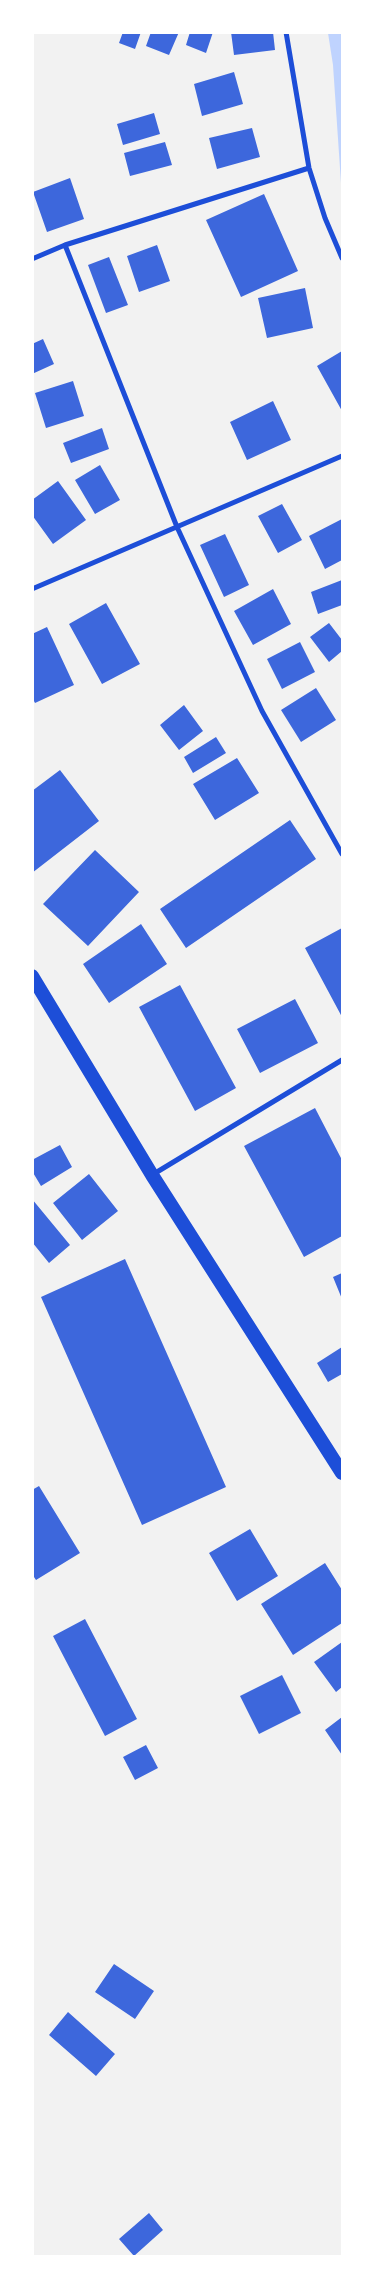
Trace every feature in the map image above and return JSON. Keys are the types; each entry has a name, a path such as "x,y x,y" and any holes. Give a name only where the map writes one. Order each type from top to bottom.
{"highway":[{"path":"32,976 152,1175 342,1473"}],"street":[{"path":"286,32 309,168 325,218 342,258"},
{"path":"32,260 65,245 309,168"},
{"path":"65,245 177,527 262,711 342,854"},
{"path":"32,589 342,456"},
{"path":"152,1175 342,1060"}],"water":[{"path":"328,33 342,33 342,187 333,65"}],"building":[{"path":"123,32 141,32 135,49 119,43"},
{"path":"151,32 179,32 169,55 146,46"},
{"path":"190,32 213,32 206,53 186,45"},
{"path":"231,32 273,32 275,50 234,55"},
{"path":"234,72 243,104 202,116 194,84"},
{"path":"154,113 160,134 123,145 117,124"},
{"path":"252,128 260,157 217,169 209,138"},
{"path":"165,142 172,165 130,176 124,153"},
{"path":"70,178 84,219 47,232 33,192"},
{"path":"264,194 298,271 241,297 206,220"},
{"path":"157,245 170,281 139,292 127,256"},
{"path":"109,257 128,305 106,313 88,265"},
{"path":"305,288 313,328 267,338 258,298"},
{"path":"43,339 54,364 32,374 32,344"},
{"path":"342,351 342,411 317,366"},
{"path":"73,381 84,416 46,428 35,393"},
{"path":"273,401 291,440 247,460 230,422"},
{"path":"102,428 109,449 71,463 63,443"},
{"path":"100,465 120,500 95,514 75,480"},
{"path":"58,481 86,520 53,544 32,515 32,500"},
{"path":"282,504 302,540 278,553 258,516"},
{"path":"342,519 342,560 325,569 309,536"},
{"path":"225,534 249,585 224,597 200,545"},
{"path":"342,580 342,605 318,614 311,592"},
{"path":"273,589 291,624 253,645 234,611"},
{"path":"106,603 140,664 102,684 69,624"},
{"path":"329,623 342,640 342,651 329,662 310,637"},
{"path":"47,627 74,685 35,703 32,697 32,634"},
{"path":"300,642 315,672 282,689 267,659"},
{"path":"316,688 336,720 301,742 281,710"},
{"path":"184,705 203,731 179,750 160,725"},
{"path":"216,737 226,753 193,773 184,757"},
{"path":"237,758 259,793 215,820 193,784"},
{"path":"60,770 99,821 32,873 32,791"},
{"path":"290,820 316,859 186,948 160,909"},
{"path":"95,850 139,892 88,946 43,904"},
{"path":"141,924 167,964 109,1003 83,964"},
{"path":"342,928 342,1017 305,948"},
{"path":"180,985 236,1088 195,1111 139,1007"},
{"path":"295,999 318,1043 260,1073 237,1029"},
{"path":"315,1108 342,1160 342,1236 304,1257 244,1146"},
{"path":"60,1145 72,1167 41,1186 32,1171 32,1160"},
{"path":"89,1174 118,1211 82,1240 53,1203"},
{"path":"32,1199 70,1245 49,1263 32,1242"},
{"path":"125,1259 226,1487 142,1525 41,1297"},
{"path":"342,1273 342,1299 333,1277"},
{"path":"342,1347 342,1374 328,1382 317,1363"},
{"path":"39,1486 80,1553 36,1580 32,1574 32,1490"},
{"path":"250,1529 278,1576 237,1601 209,1553"},
{"path":"325,1563 342,1590 342,1623 293,1655 261,1604"},
{"path":"85,1619 137,1719 105,1736 53,1636"},
{"path":"342,1642 342,1687 336,1692 314,1662"},
{"path":"282,1675 301,1713 259,1734 240,1696"},
{"path":"342,1717 342,1755 325,1730"},
{"path":"146,1745 158,1768 135,1780 123,1757"},
{"path":"114,1964 154,1991 135,2019 95,1992"},
{"path":"68,2012 115,2054 96,2076 49,2035"},
{"path":"149,2213 163,2230 134,2256 119,2239"}]}
